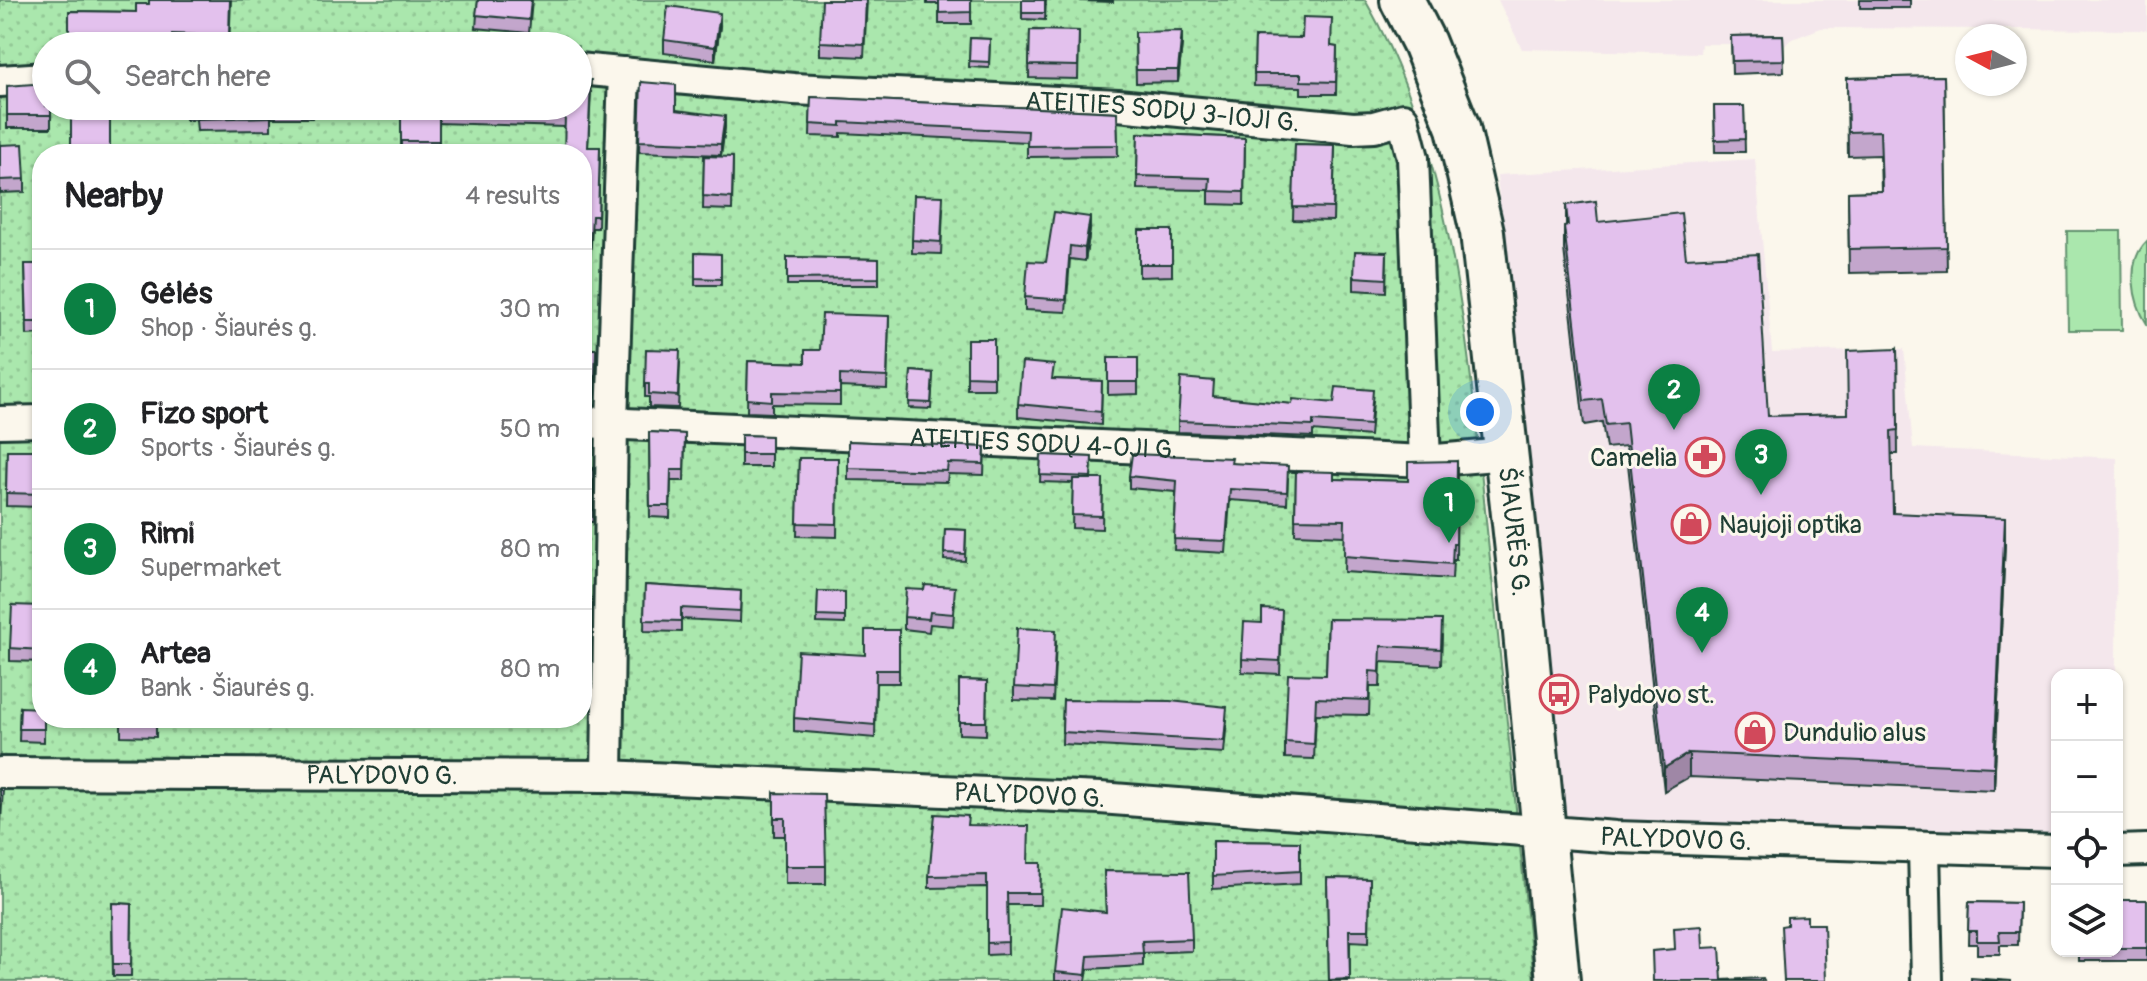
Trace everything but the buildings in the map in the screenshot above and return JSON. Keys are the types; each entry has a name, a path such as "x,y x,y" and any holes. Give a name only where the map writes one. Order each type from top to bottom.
{"main road":[{"name":"ŠIAURĖS G.","path":"1402,0 1447,99 1467,157 1478,211 1506,454 1558,981"}],"street":[{"name":"ATEITIES SODŲ 3-IOJI G.","path":"592,70 794,89 1087,103 1353,128 1403,119 1447,99"},
{"path":"607,776 612,422 624,73"},
{"path":"0,81 32,79"},
{"path":"1403,119 1413,158 1425,461"},
{"path":"0,422 32,421"},
{"name":"ATEITIES SODŲ 4-OJI G.","path":"592,422 1425,461 1506,454"},
{"name":"PALYDOVO G.","path":"0,773 607,776 1100,798 1544,832 2051,851"},
{"path":"1924,848 1927,981"},
{"path":"2123,851 2147,850"}],"shaded area":[{"path":"1498,0 2147,0 2147,30 2027,29 2027,24 1955,24 1955,29 1821,28 1790,40 1783,48 1784,72 1732,74 1730,44 1701,44 1700,53 1522,49"},
{"path":"1755,159 1772,352 1904,349 1913,448 2117,458 2116,669 2051,669 2051,865 1562,853 1497,175"}],"green space":[{"path":"0,0 1365,0 1395,60 1420,125 1454,262 1474,403 1534,981 0,981"},
{"path":"2067,231 2121,231 2122,330 2068,330"},
{"path":"2147,241 2147,324 2135,294 2134,271 2140,250"}],"place":[{"name":"Fizo sport","path":"1674,430"},
{"name":"Camelia","path":"1705,457"},
{"name":"Rimi","path":"1761,495"},
{"name":"Naujoji optika","path":"1691,524"},
{"name":"Gėlės","path":"1449,543"},
{"name":"Artea","path":"1702,653"},
{"name":"Palydovo st.","path":"1559,694"},
{"name":"Dundulio alus","path":"1755,732"}]}
